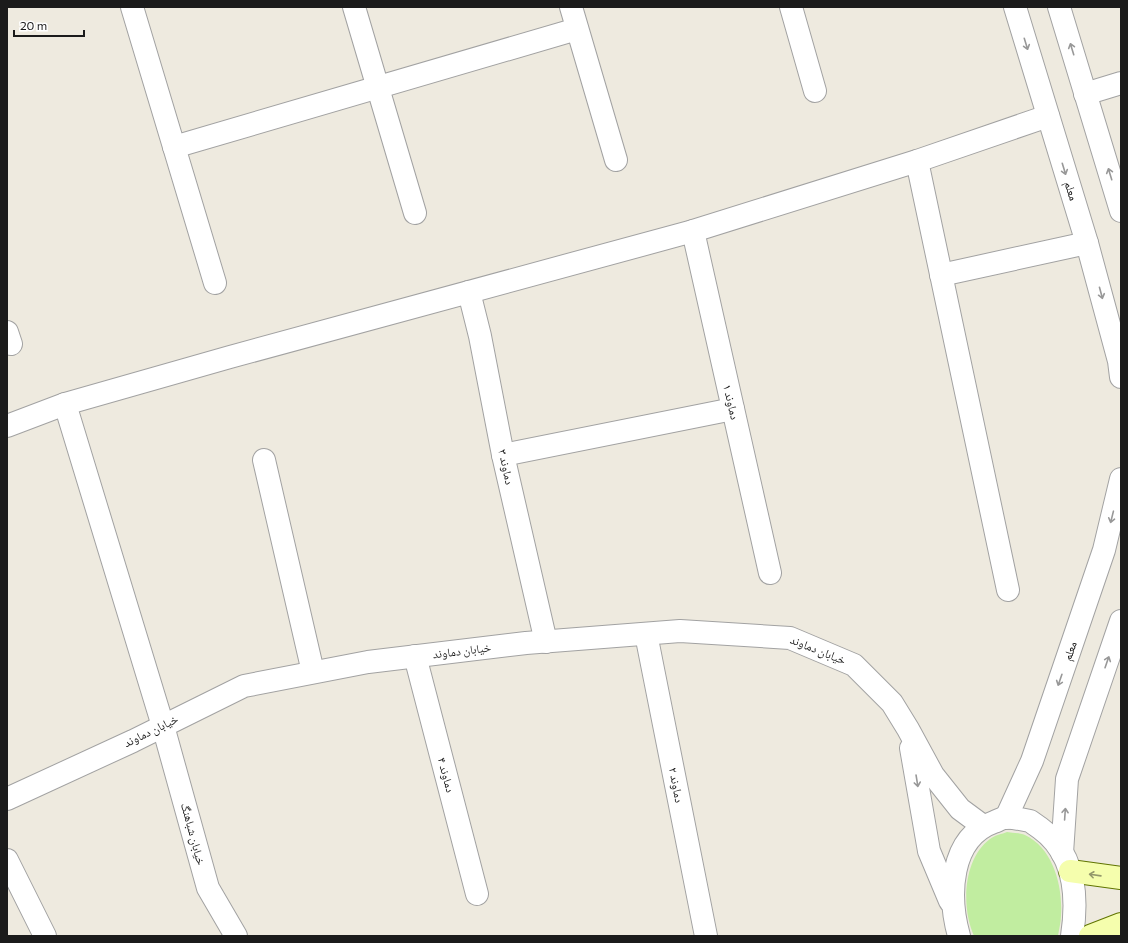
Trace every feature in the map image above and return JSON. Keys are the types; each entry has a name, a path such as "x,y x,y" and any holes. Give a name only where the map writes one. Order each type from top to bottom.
{"main road":[{"path":"1066,862 1121,878"},
{"path":"1090,936 1121,924"}],"street":[{"path":"132,7 215,283"},
{"path":"354,7 415,213"},
{"path":"571,7 616,160"},
{"path":"790,7 815,91"},
{"name":"معلم","path":"1015,7 1087,243 1119,361 1121,377"},
{"path":"1059,7 1121,211"},
{"path":"174,147 577,29"},
{"path":"1086,94 1121,83"},
{"path":"7,426 64,404 230,357 693,231 917,161 1048,116"},
{"path":"917,161 1008,590"},
{"name":"دماوند ۱","path":"693,231 770,573"},
{"path":"941,275 1087,243"},
{"name":"دماوند ۳","path":"469,292 480,336 503,455 546,642"},
{"name":"خیابان شباهنگ","path":"64,404 163,726 208,888 236,936"},
{"path":"503,455 733,409"},
{"path":"264,460 313,672"},
{"name":"معلم","path":"1006,818 1032,761 1104,550 1121,479"},
{"path":"1066,862 1067,779 1121,621"},
{"name":"خیابان دماوند","path":"7,799 163,726 244,686 368,662 415,656 546,642 680,631 790,638 854,665 892,704 908,729 932,775 960,809 983,826"},
{"name":"دماوند ۲","path":"646,634 706,936"},
{"name":"دماوند ۴","path":"415,656 477,894"},
{"path":"908,729 929,851 953,908 959,936"},
{"path":"953,908 953,881 957,862 967,842 983,826 1006,818 1030,821 1049,835 1066,862 1074,889 1075,915 1072,936"},
{"path":"7,860 45,936"}],"green space":[{"path":"1007,832 1023,834 1035,841 1049,858 1058,880 1060,892 1061,918 1058,936 974,936 967,911 966,898 970,871 974,859 981,848 990,839"}]}
